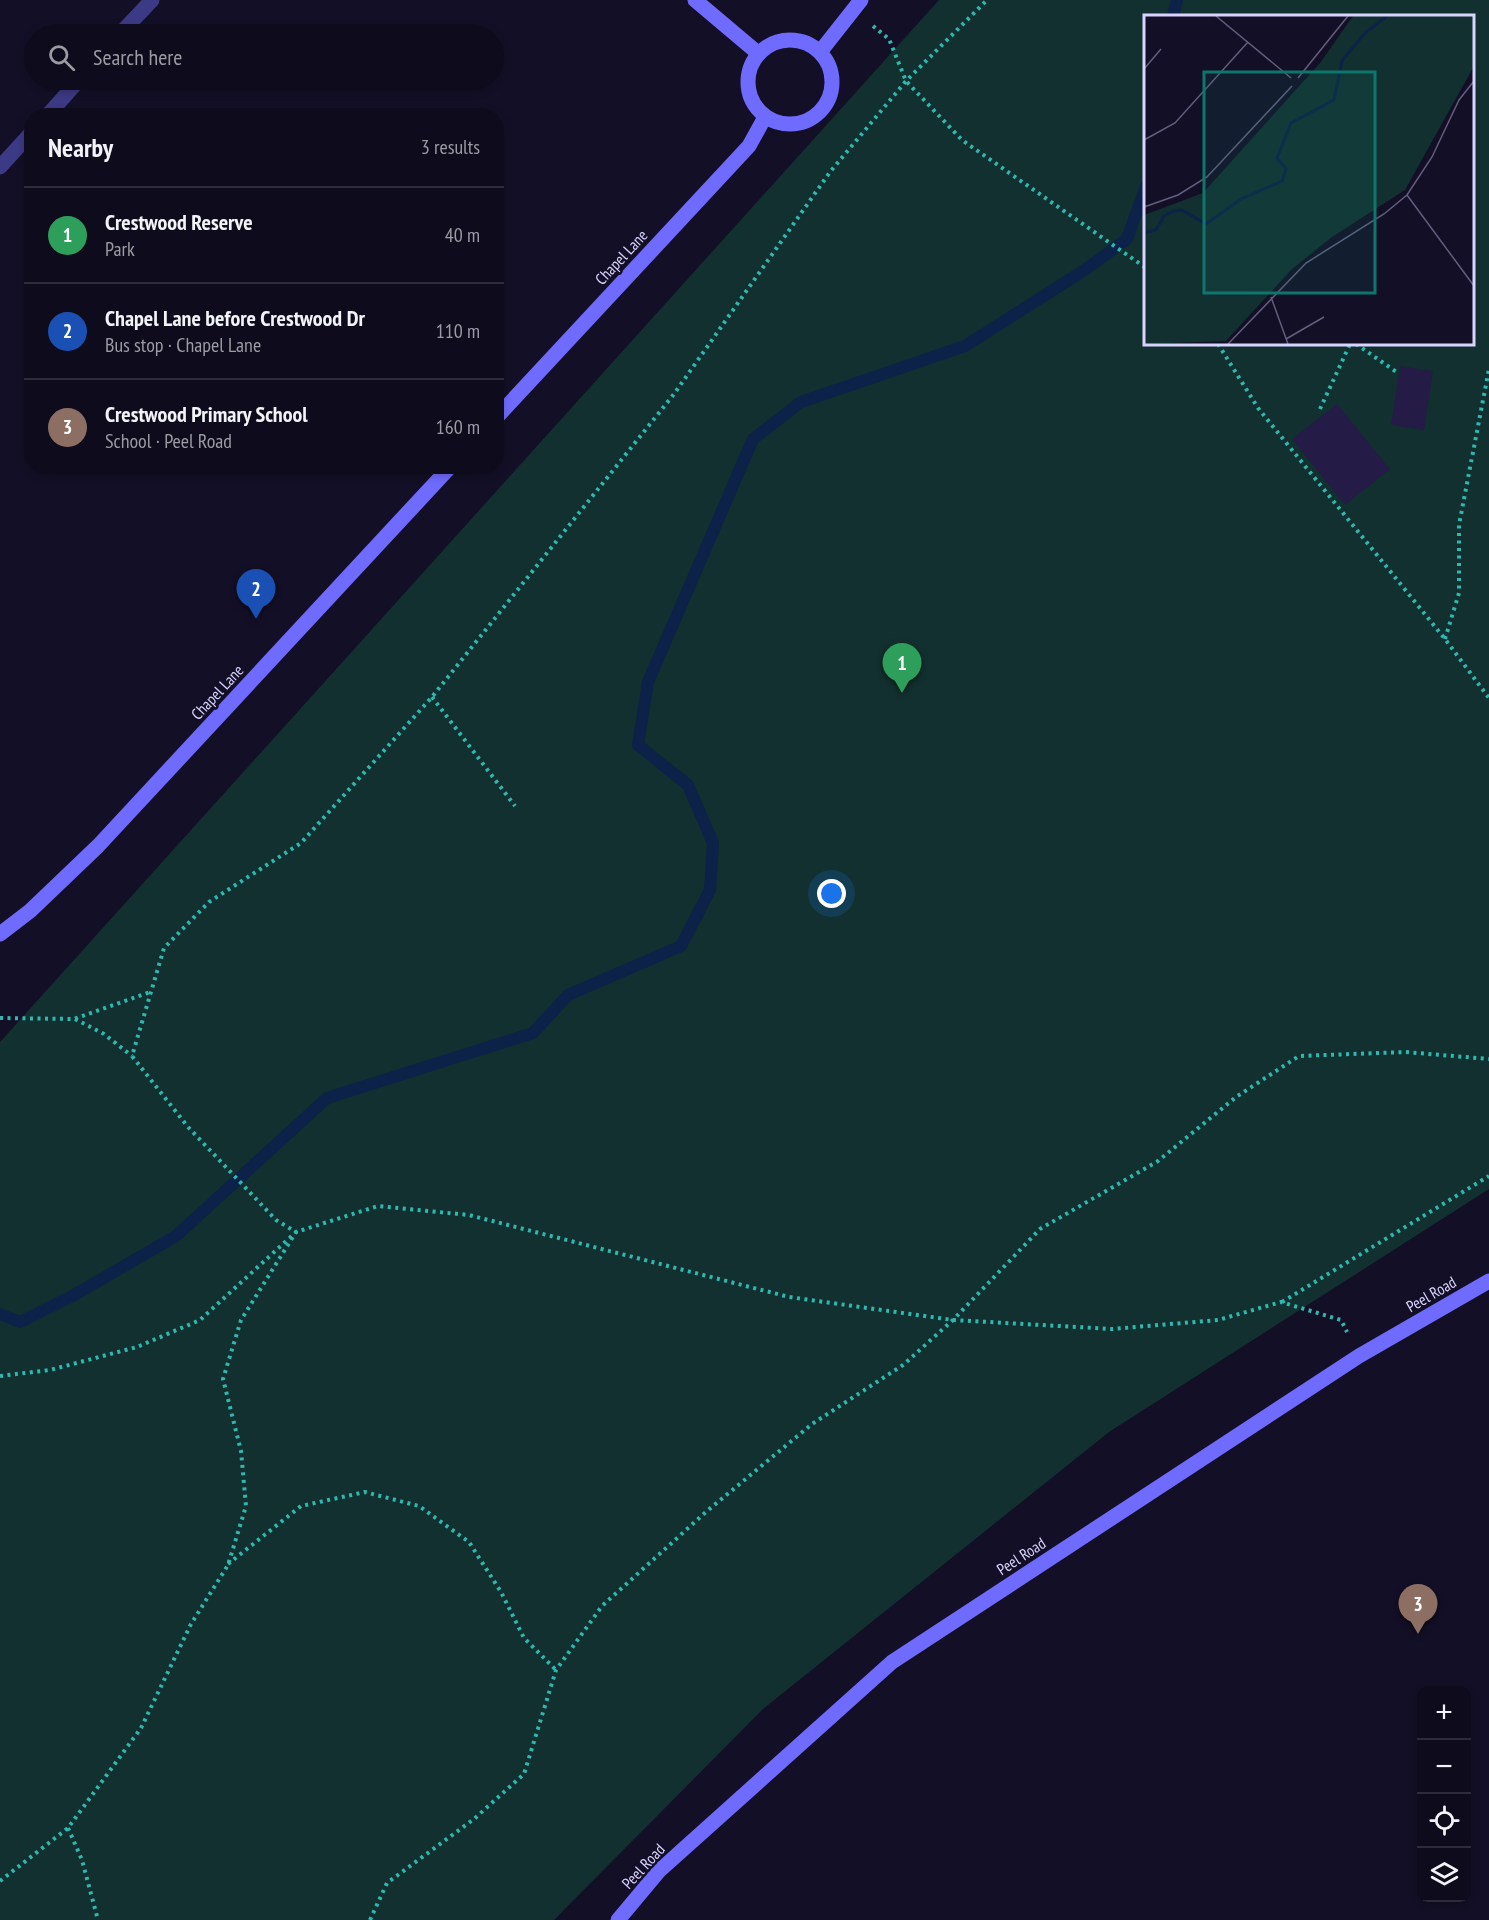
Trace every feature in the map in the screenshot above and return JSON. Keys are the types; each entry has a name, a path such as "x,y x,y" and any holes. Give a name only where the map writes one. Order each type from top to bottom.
{"main road":[{"path":"695,0 759,54"},
{"path":"819,52 857,5"},
{"path":"789,40 802,42 819,52 828,63 833,84 830,97 823,109 812,119 799,124 778,123 765,117 755,107 748,87 751,66 759,54 775,42 789,40"},
{"name":"Chapel Lane","path":"504,409 749,146 765,117"},
{"name":"Chapel Lane","path":"0,934 30,911 98,846 444,474"},
{"name":"Peel Road","path":"618,1920 659,1871 892,1662 1359,1356 1489,1281"}],"street":[{"path":"129,24 152,0"},
{"path":"53,108 70,90"},
{"path":"0,167 24,141"}],"path":[{"path":"132,1056 164,948 210,902 301,843 432,697 674,394 830,172 906,81 987,0"},
{"path":"857,5 889,39 906,81 962,140 1144,266"},
{"path":"1219,345 1258,408 1446,639 1489,698"},
{"path":"1320,410 1350,345"},
{"path":"1357,345 1398,373"},
{"path":"1446,639 1459,593 1459,525 1489,369"},
{"path":"432,697 515,806"},
{"path":"0,1018 74,1019 151,992"},
{"path":"74,1019 104,1034 132,1056 188,1127 276,1220 296,1232"},
{"path":"370,1920 387,1883 474,1819 524,1774 556,1670 602,1606 707,1510 812,1424 903,1365 953,1320 1040,1229 1158,1161 1236,1097 1299,1056 1405,1052 1489,1059"},
{"path":"0,1376 50,1370 137,1347 200,1320 296,1232 378,1206 469,1215 789,1297 953,1320 1112,1329 1218,1320 1281,1302 1489,1176"},
{"path":"0,1881 68,1828 141,1728 191,1624 228,1565 246,1506 241,1451 223,1379 241,1320 296,1232"},
{"path":"1281,1302 1341,1320 1359,1356"},
{"path":"228,1565 301,1506 365,1492 419,1506 469,1542 501,1592 524,1638 556,1670"},
{"path":"68,1828 82,1860 98,1920"}],"green space":[{"path":"939,0 1489,0 1489,1189 1109,1432 763,1709 554,1920 0,1920 0,1042"}],"building":[{"path":"1400,366 1433,371 1424,430 1391,425"},
{"path":"1337,404 1390,469 1345,505 1292,439"}],"waterway":[{"path":"1173,15 1177,0"},
{"path":"0,1314 20,1322 74,1295 176,1236 327,1098 533,1033 568,995 681,946 710,890 713,843 688,785 638,745 648,682 753,439 801,402 965,346 1086,269 1127,239 1144,192"}],"place":[{"name":"Chapel Lane before Crestwood Dr","path":"256,619"},
{"name":"Crestwood Reserve","path":"902,693"},
{"name":"Crestwood Primary School","path":"1418,1634"}]}
